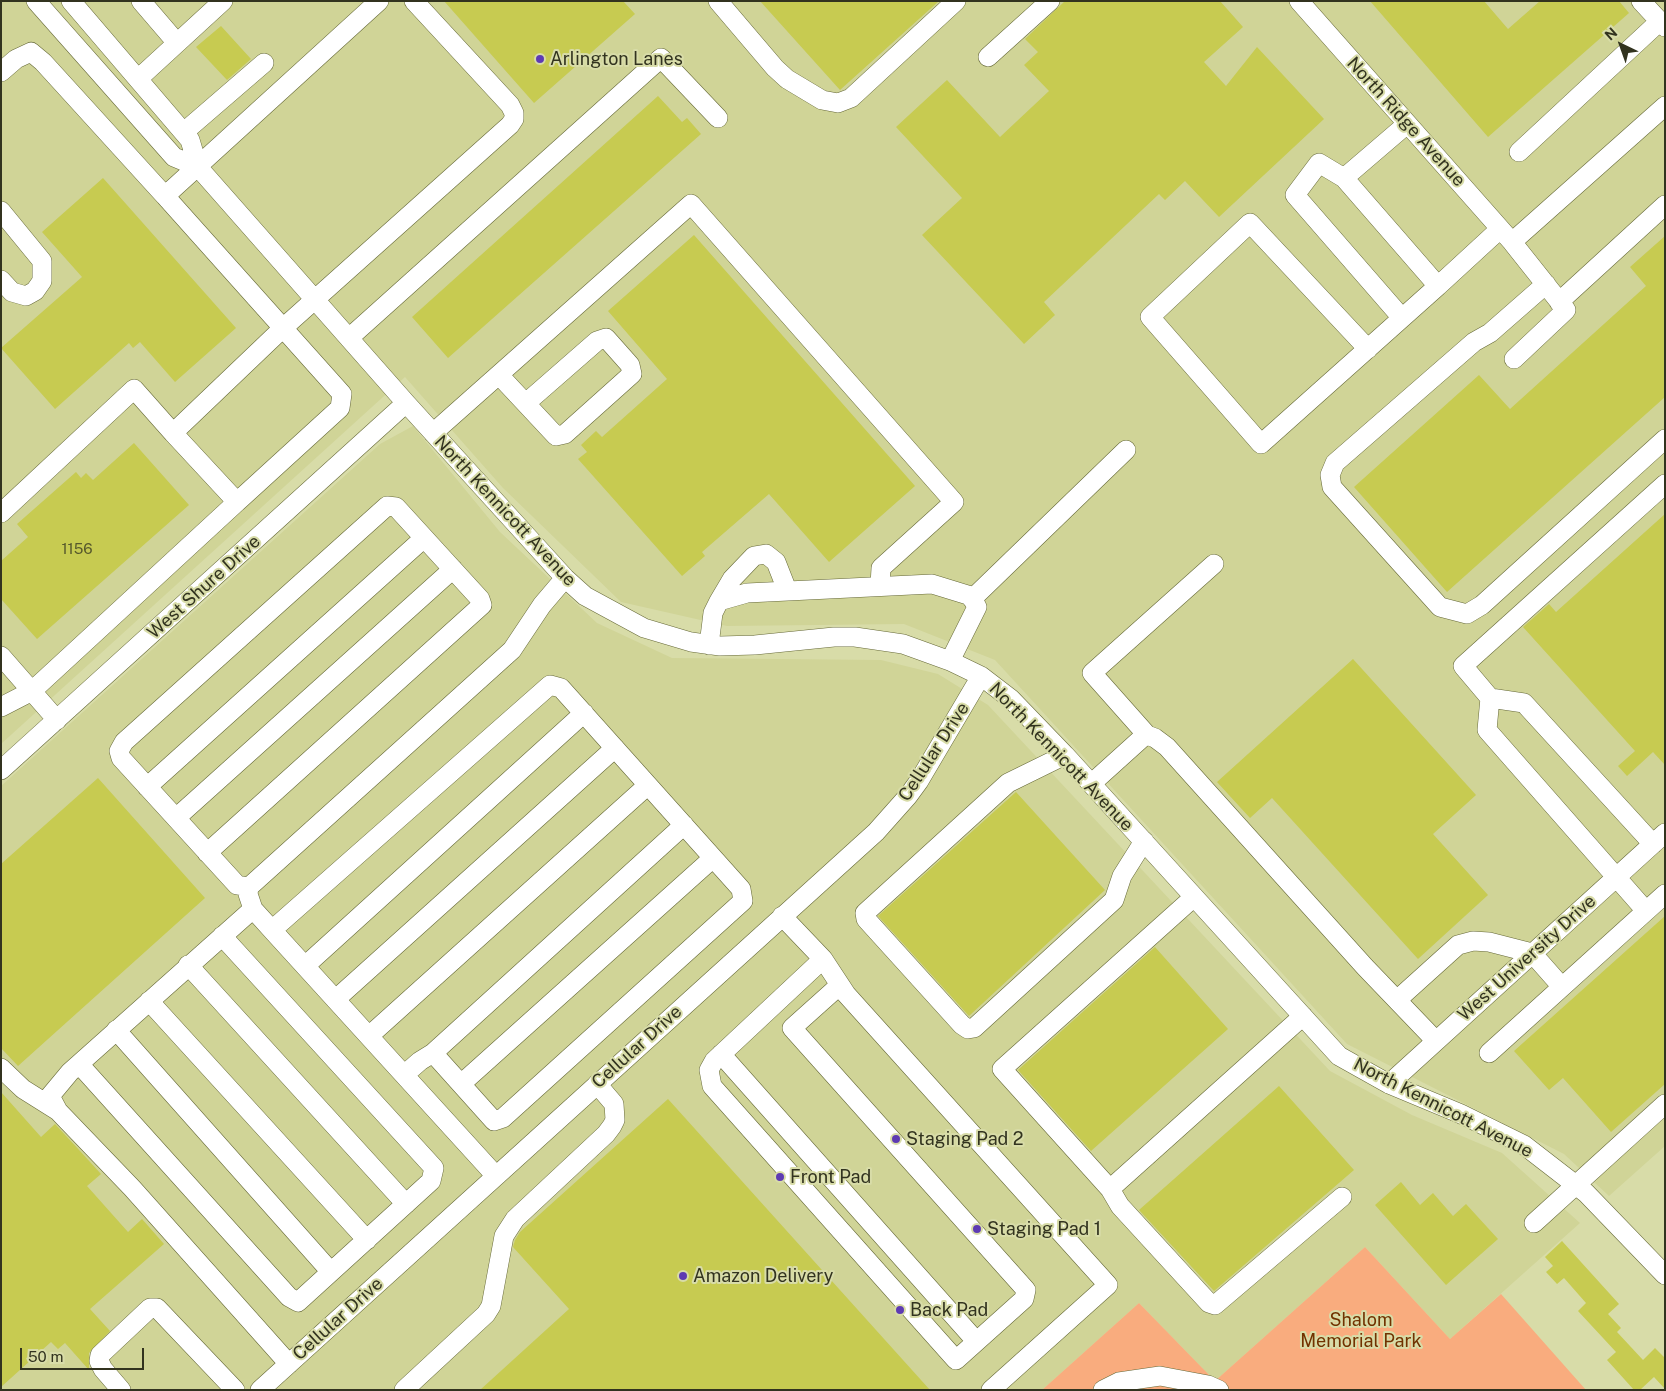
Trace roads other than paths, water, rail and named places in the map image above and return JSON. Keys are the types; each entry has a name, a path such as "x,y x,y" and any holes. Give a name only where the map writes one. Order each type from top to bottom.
{"street":[{"name":"North Kennicott Avenue","path":"36,1 174,157 198,167"},
{"name":"North Kennicott Avenue","path":"71,1 184,132 190,140 198,167 433,433 565,578 585,596 628,621 663,635 709,645 756,645 850,636 893,642 950,661 981,676 1011,699 1065,755 1339,1056 1389,1084 1461,1114 1524,1145 1586,1193 1665,1276"},
{"path":"141,1 178,43"},
{"path":"138,79 223,1"},
{"path":"165,196 379,1"},
{"path":"173,433 283,328 514,119 514,113 510,105 414,1"},
{"path":"718,1 774,68 787,79 822,100 838,103 851,98 956,1"},
{"path":"988,57 1050,1"},
{"name":"North Ridge Avenue","path":"1299,1 1506,236 1560,302"},
{"path":"1519,152 1662,24 1642,1"},
{"path":"1,72 16,59 31,52 43,62 342,394 343,399 340,408 32,691 1,706"},
{"path":"349,338 661,58 718,118"},
{"path":"184,132 264,63"},
{"path":"1368,349 1250,223 1150,317 1261,444 1368,349 1438,286 1506,236 1665,106"},
{"path":"1344,178 1407,124"},
{"path":"1402,318 1295,195 1319,164 1344,178 1438,286"},
{"path":"433,433 691,204 954,502 881,568 880,585"},
{"path":"1514,359 1566,310 1560,302 1665,205"},
{"path":"1,211 37,252 42,261 42,280 36,291 26,296 12,292 1,280"},
{"path":"1546,284 1490,333 1474,342 1335,463 1330,475 1332,487 1440,607 1467,614 1482,605 1665,438"},
{"path":"499,375 556,436 565,434 632,374 630,364 606,338 597,341 526,403"},
{"path":"1,513 134,389 237,502"},
{"name":"West Shure Drive","path":"1,770 406,403"},
{"path":"972,599 1126,450"},
{"path":"1659,838 1524,703 1490,698 1464,666 1665,484"},
{"path":"208,853 478,611 482,605 480,599 396,507 387,506 131,736 119,751 121,758 237,885 249,887"},
{"path":"147,787 424,538"},
{"path":"709,645 712,613 732,579 754,556 766,554 776,562 786,590"},
{"path":"1214,564 1092,673 1148,736 1155,738 1167,747 1436,1041"},
{"path":"176,818 453,569"},
{"path":"496,1176 253,909 248,894 249,887 512,650 542,605 565,578"},
{"path":"719,601 747,593 880,585 932,584 970,596 977,607 950,661"},
{"path":"1,656 57,720"},
{"name":"Cellular Drive","path":"260,1390 876,832 908,796 981,676"},
{"path":"272,930 550,685 561,688 741,889 743,901 503,1118 494,1121 433,1054"},
{"path":"1490,698 1487,730 1646,911"},
{"path":"305,966 584,713"},
{"path":"1091,784 1142,738 1148,736"},
{"path":"336,1000 615,748"},
{"path":"1065,755 1008,783 865,913 866,918 962,1025 968,1029 974,1028 1114,900 1122,876 1144,841"},
{"path":"370,1036 648,785"},
{"path":"404,1075 420,1061 433,1054 684,825"},
{"name":"West University Drive","path":"1389,1084 1659,838"},
{"path":"461,1084 713,858"},
{"path":"1489,1053 1665,894"},
{"path":"1194,897 1002,1069 1110,1189 1120,1206 1209,1303 1215,1305 1342,1197"},
{"path":"58,1111 50,1096 79,1064 253,909"},
{"path":"782,916 823,959 840,985 1108,1285 992,1390"},
{"path":"79,1064 289,1297 298,1302 431,1181 434,1168 222,936"},
{"path":"1397,1000 1458,946 1474,941 1489,942 1532,953 1562,987"},
{"path":"823,959 721,1054 709,1070 712,1086 956,1360 1024,1299 1026,1290 792,1028 840,985"},
{"path":"188,965 406,1204"},
{"path":"149,1001 367,1240"},
{"path":"1110,1189 1303,1016"},
{"path":"116,1030 331,1272"},
{"path":"721,1054 976,1341"},
{"path":"1,1068 23,1089 58,1111 132,1188 289,1364"},
{"path":"404,1390 486,1314 491,1306 504,1236 515,1219 606,1134 612,1126 615,1120 614,1104 597,1084"},
{"path":"1534,1222 1665,1104"},
{"path":"856,1247 876,1229"},
{"path":"121,1390 103,1369 99,1361 100,1354 150,1308 157,1308 235,1390"},
{"path":"1103,1390 1119,1382 1160,1376 1208,1385 1219,1390"}],"place":[{"name":"Arlington Lanes","path":"540,59"},
{"name":"Staging Pad 2","path":"896,1139"},
{"name":"Front Pad","path":"780,1177"},
{"name":"Staging Pad 1","path":"977,1229"},
{"name":"Amazon Delivery","path":"683,1276"},
{"name":"Back Pad","path":"900,1310"}],"park label":[{"name":"Shalom Memorial Park","path":"1361,1330"}]}
